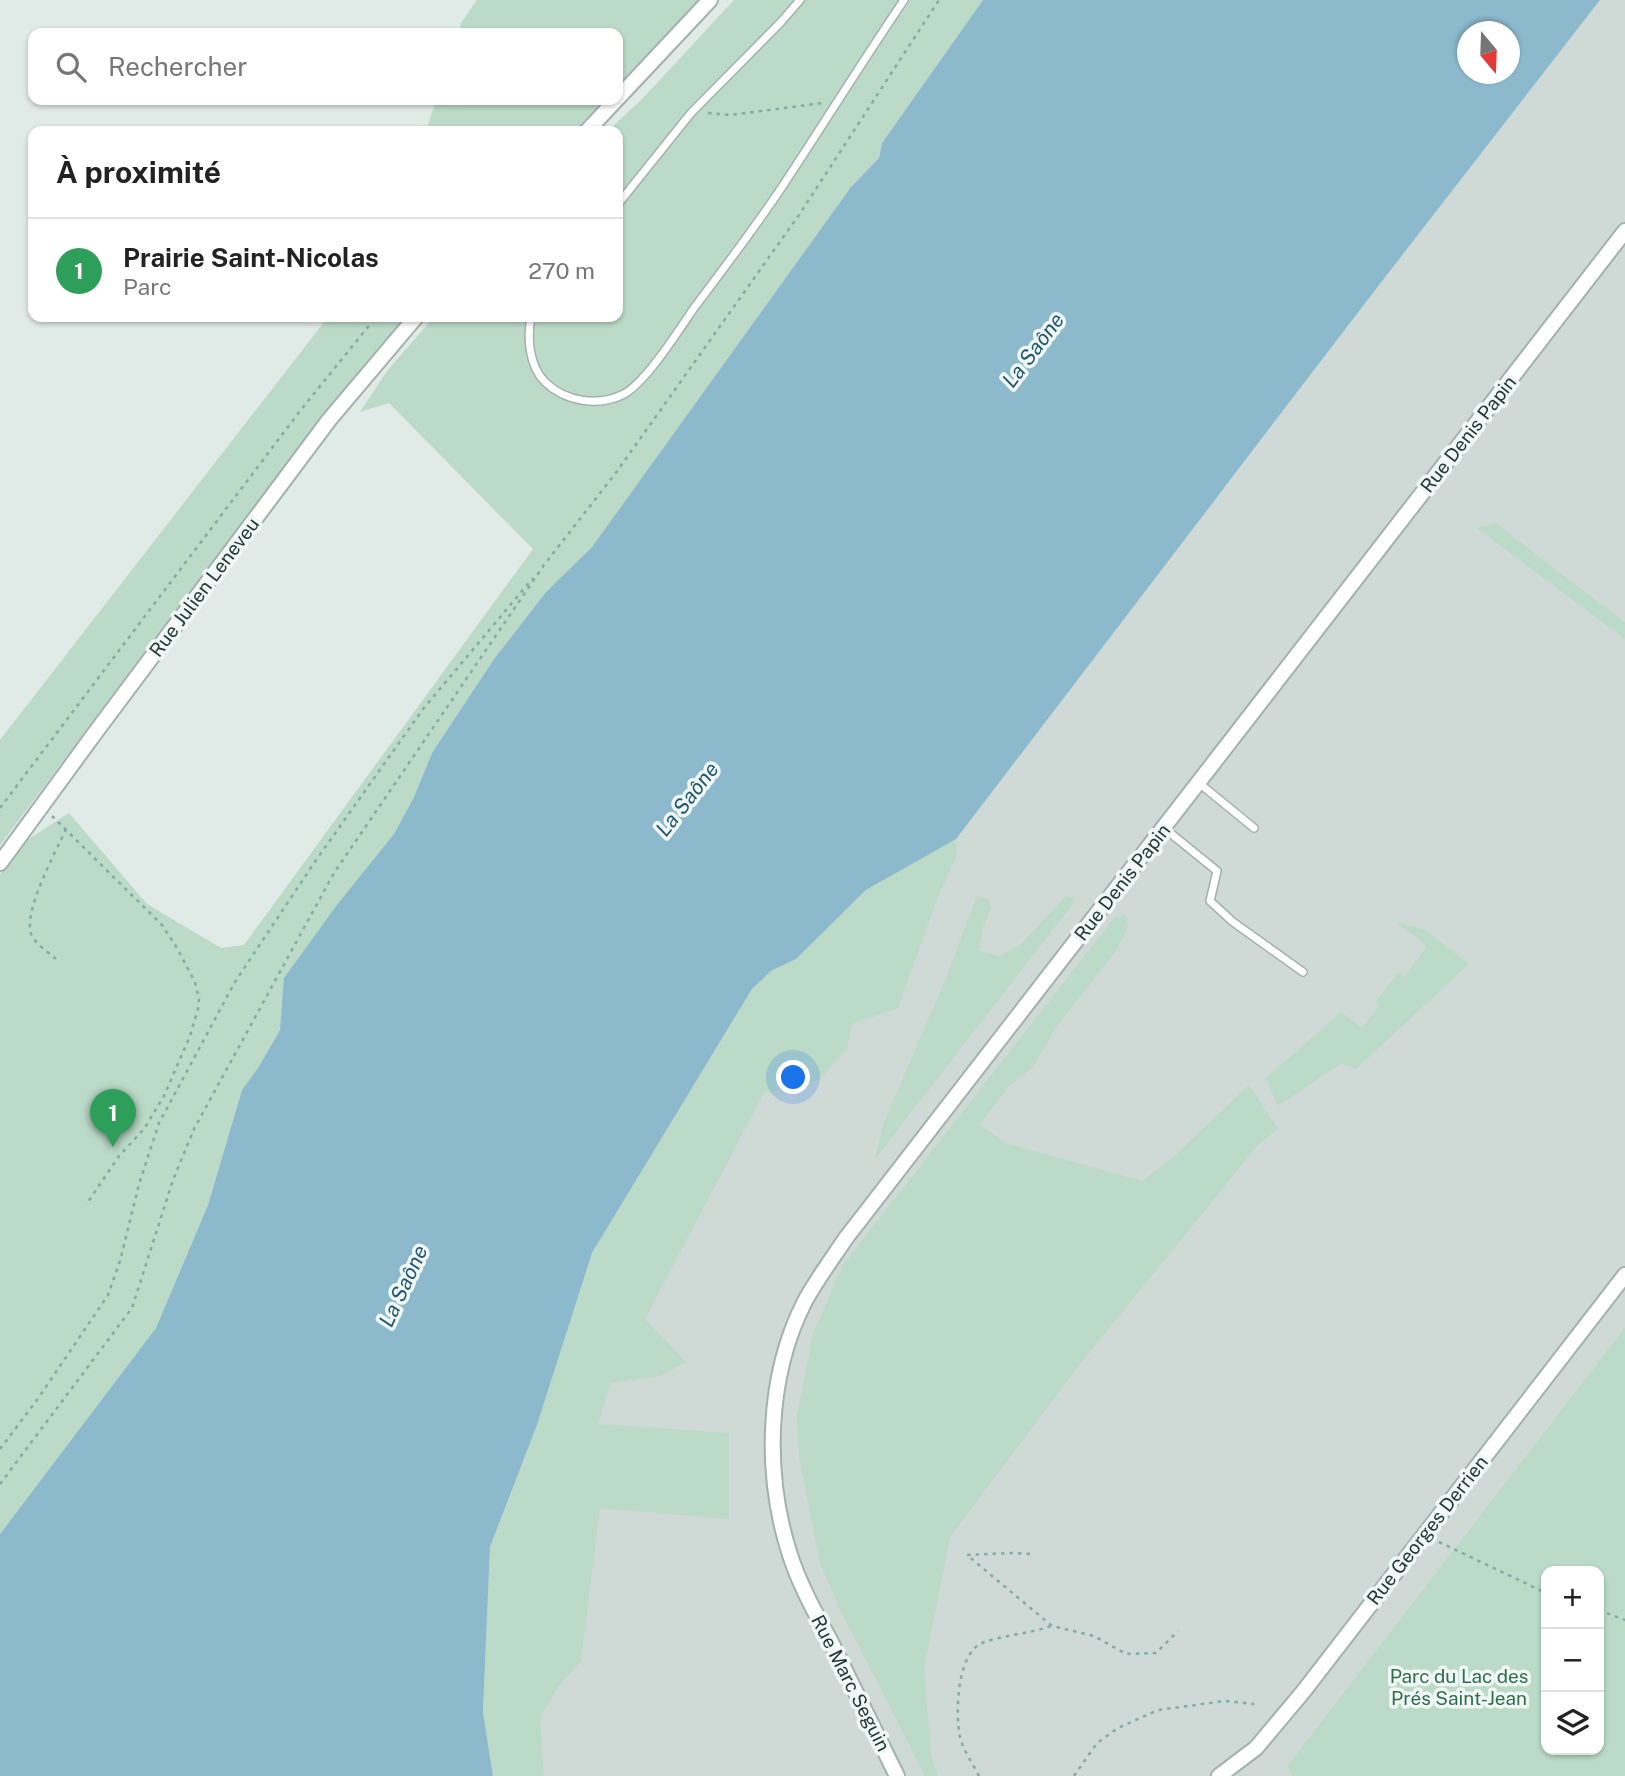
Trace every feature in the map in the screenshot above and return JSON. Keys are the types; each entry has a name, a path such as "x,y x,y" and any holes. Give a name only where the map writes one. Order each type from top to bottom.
{"street":[{"path":"623,93 710,0"},
{"path":"592,126 611,105"},
{"name":"Rue Denis Papin","path":"804,1590 790,1557 776,1497 772,1432 776,1397 792,1332 818,1278 846,1238 1625,231"},
{"name":"Rue Julien Leneveu","path":"0,863 330,420 412,322"},
{"name":"Rue Georges Derrien","path":"1219,1776 1256,1748 1276,1726 1625,1275"},
{"name":"Rue Marc Seguin","path":"804,1590 897,1776"}],"lane":[{"path":"623,198 691,113 800,0"},
{"path":"530,322 530,353 542,378 555,391 577,400 598,401 624,394 636,384 647,373 781,189 904,0"},
{"path":"1199,783 1254,828"},
{"path":"1163,828 1217,871 1210,901 1243,929 1303,972"}],"path":[{"path":"0,1449 37,1400 108,1295 159,1123 235,982 314,863 423,709 544,565 615,474 799,215 939,0"},
{"path":"691,113 730,115 837,102"},
{"path":"0,808 300,411 372,322"},
{"path":"0,1484 132,1308 173,1180 194,1129 334,873 544,565"},
{"path":"42,807 162,925 195,982 199,999 190,1036 164,1096 144,1129 119,1156 86,1205"},
{"path":"55,959 33,937 29,927 30,913 66,829"},
{"path":"1423,1535 1541,1591"},
{"path":"1030,1554 967,1555 1052,1626 1094,1636 1126,1654 1156,1653 1178,1631"},
{"path":"1604,1612 1625,1620"},
{"path":"979,1776 960,1738 958,1693 965,1660 980,1643 1052,1626"},
{"path":"1074,1776 1097,1743 1118,1728 1158,1710 1225,1701 1254,1704"}],"shaded area":[{"path":"1600,0 1625,0 1625,1327 1287,1766 1292,1776 493,1776 592,1253 1234,476"}],"green space":[{"path":"477,0 699,0 623,80 623,28 460,28"},
{"path":"734,0 983,0 882,143 879,158 851,187 592,547 546,592 494,659 432,753 414,797 394,834 285,978 280,1030 242,1090 208,1205 156,1328 0,1534 0,874 24,842 69,813 147,904 221,948 244,945 533,549 389,403 360,412 387,371 430,322 623,322 623,126 613,126 645,96"},
{"path":"434,105 599,105 579,126 428,126"},
{"path":"324,322 402,322 238,528 0,845 0,740"},
{"path":"1496,523 1625,622 1625,639 1477,528"},
{"path":"956,839 957,856 939,894 898,1008 852,1024 847,1049 820,1079 764,1093 645,1319 686,1362 660,1376 611,1383 598,1424 729,1433 729,1519 600,1508 581,1661 558,1687 540,1717 544,1776 493,1776 483,1712 490,1547 537,1425 592,1253 752,989 771,971 796,959 866,890"},
{"path":"977,896 989,900 991,909 983,927 979,950 998,956 1019,946 1066,896 1076,900 875,1159 884,1122 944,983"},
{"path":"1126,915 1128,927 1116,951 1057,1026 1032,1068 1010,1085 980,1124 1005,1143 1142,1181 1170,1160 1249,1085 1278,1129 1258,1145 1080,1364 950,1537 924,1668 931,1756 938,1776 925,1776 839,1607 820,1563 799,1457 797,1415 813,1334 843,1265 1115,917"},
{"path":"1396,922 1426,930 1469,964 1356,1069 1342,1063 1278,1106 1266,1078 1341,1012 1362,1028 1379,1006 1376,1001 1398,973 1404,977 1427,946"},
{"name":"Parc du Lac des Prés Saint-Jean","path":"1625,1327 1625,1776 1292,1776 1287,1766"}],"water":[{"name":"La Saône","path":"983,0 1600,0 956,839 866,890 796,959 771,971 752,989 592,1253 537,1425 490,1547 483,1712 493,1776 0,1776 0,1534 156,1328 208,1205 242,1090 280,1030 284,978 337,905 394,834 414,797 432,753 494,659 546,592 592,547 851,187 879,158 882,143"}],"place":[{"name":"Prairie Saint-Nicolas","path":"113,1147"}]}
